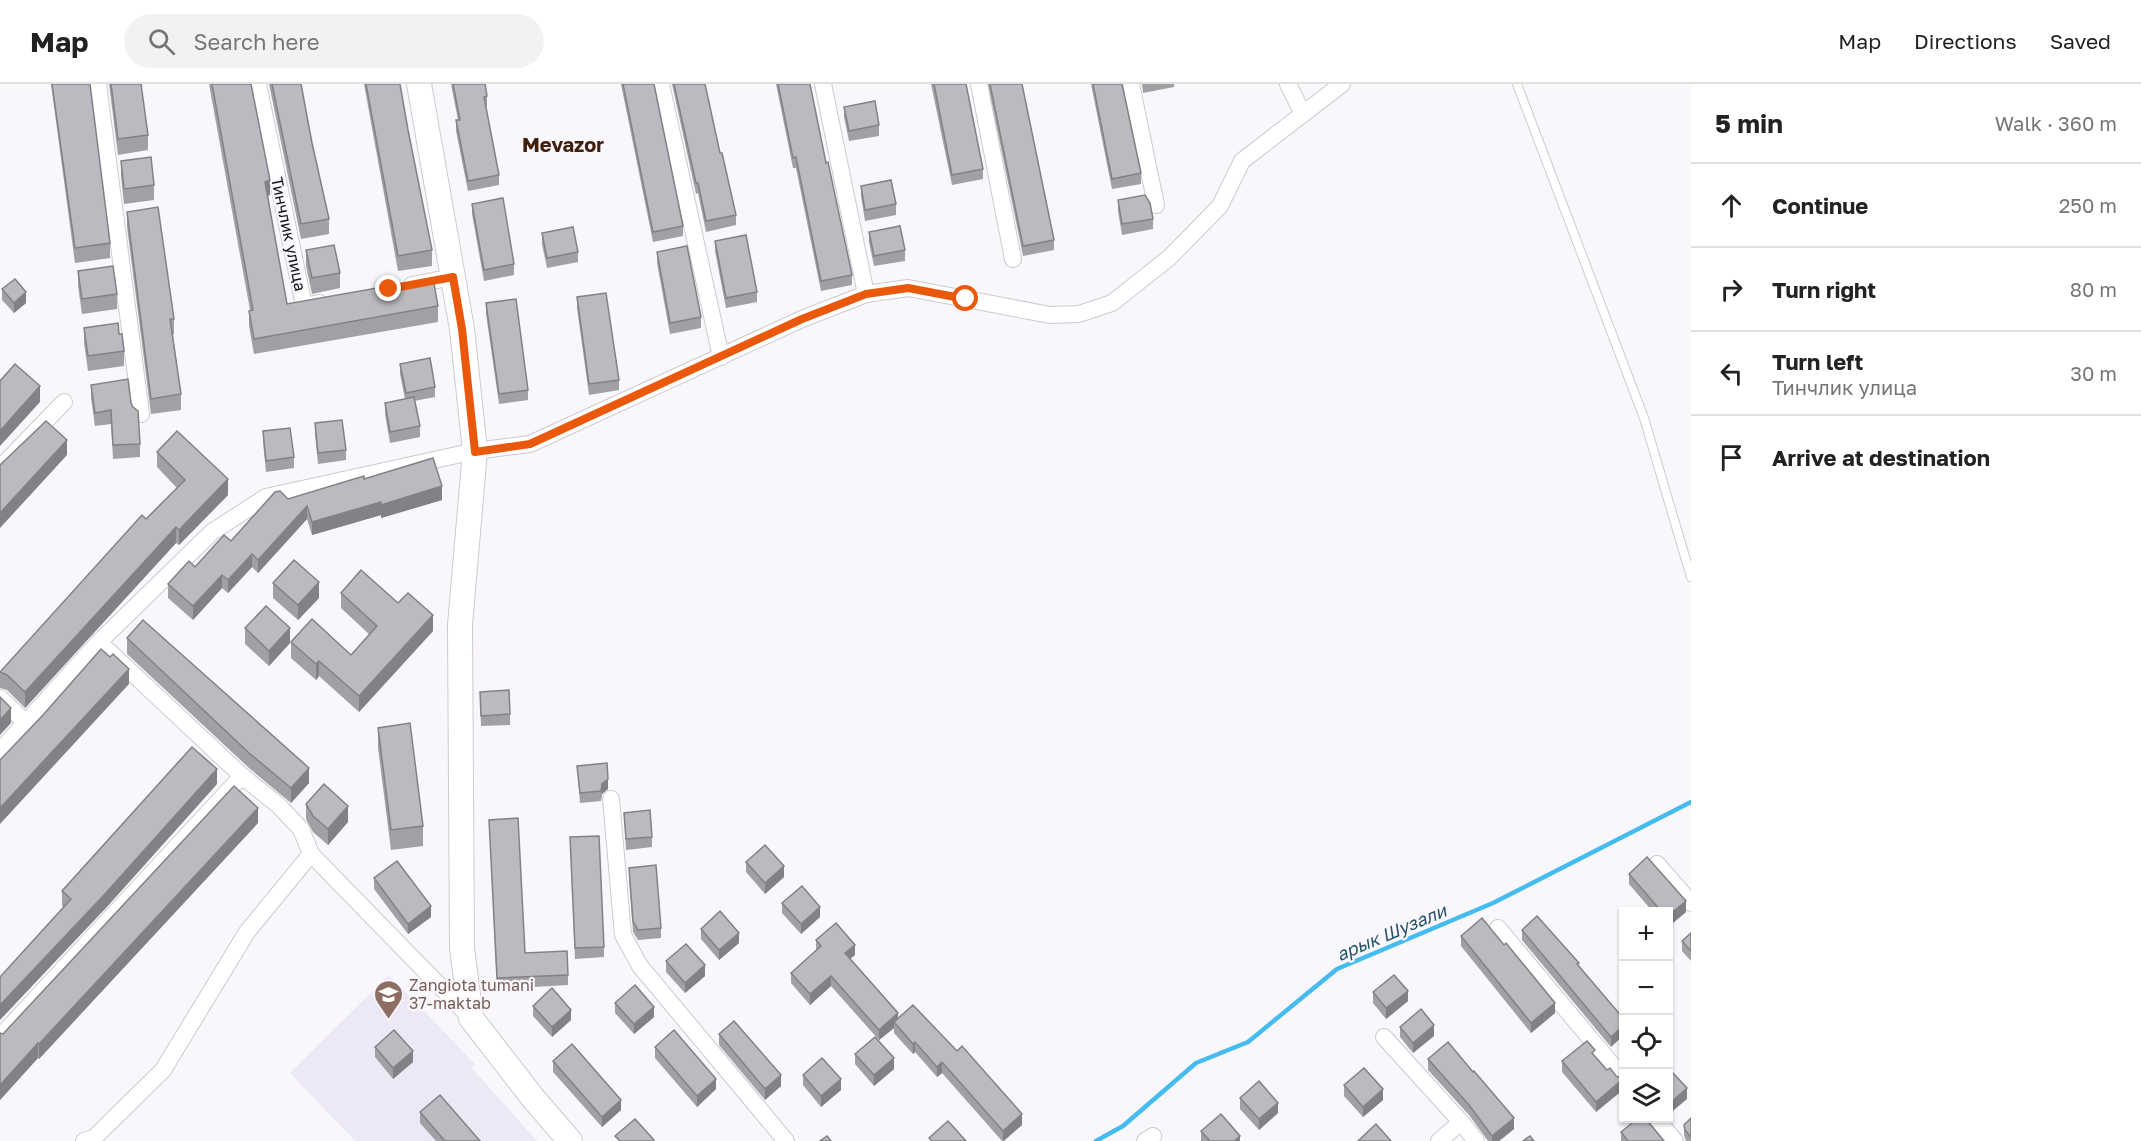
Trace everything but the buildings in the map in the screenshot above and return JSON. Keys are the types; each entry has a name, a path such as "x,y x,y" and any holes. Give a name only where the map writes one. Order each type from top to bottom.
{"main road":[{"path":"419,84 462,329 475,452 460,625 462,948 471,1018 533,1098 570,1141"}],"street":[{"path":"98,84 141,414"},
{"name":"Тинчлик улица","path":"258,84 304,306 338,299"},
{"path":"661,84 721,357"},
{"path":"823,84 866,294"},
{"path":"979,84 1014,259"},
{"path":"1131,84 1156,206"},
{"path":"1288,84 1303,114"},
{"path":"0,751 99,642 212,532 266,497 475,452 530,444 802,319 866,294 908,288 1050,315 1079,314 1112,303 1169,258 1220,206 1242,161 1342,84"},
{"path":"396,288 453,277"},
{"path":"0,468 64,402"},
{"path":"99,642 243,776 278,805 301,829 311,854 471,1018"},
{"path":"0,698 26,723"},
{"path":"0,1037 243,776"},
{"path":"611,799 623,935 640,966 786,1141"},
{"path":"84,1141 94,1138 163,1070 247,932 311,854"},
{"path":"1657,864 1691,903"},
{"path":"1498,928 1619,1074"},
{"path":"1384,1037 1476,1141"},
{"path":"1439,1141 1461,1122"},
{"path":"1659,1123 1675,1141"}],"lane":[{"path":"1517,84 1644,418 1691,577"}],"shaded area":[{"name":"Zangiota tumani 37-maktab","path":"389,975 475,1064 471,1067 537,1141 355,1141 290,1073"}],"waterway":[{"name":"арык Шузали","path":"1096,1141 1123,1126 1196,1063 1248,1042 1337,969 1493,903 1691,802"}],"place":[{"name":"Zangiota tumani 37-maktab","path":"388,1020"}],"district":[{"name":"Mevazor","path":"563,144"}],"route":[{"path":"389,289 453,277 462,329 475,452 530,444 802,319 866,294 908,288 966,299"}]}
